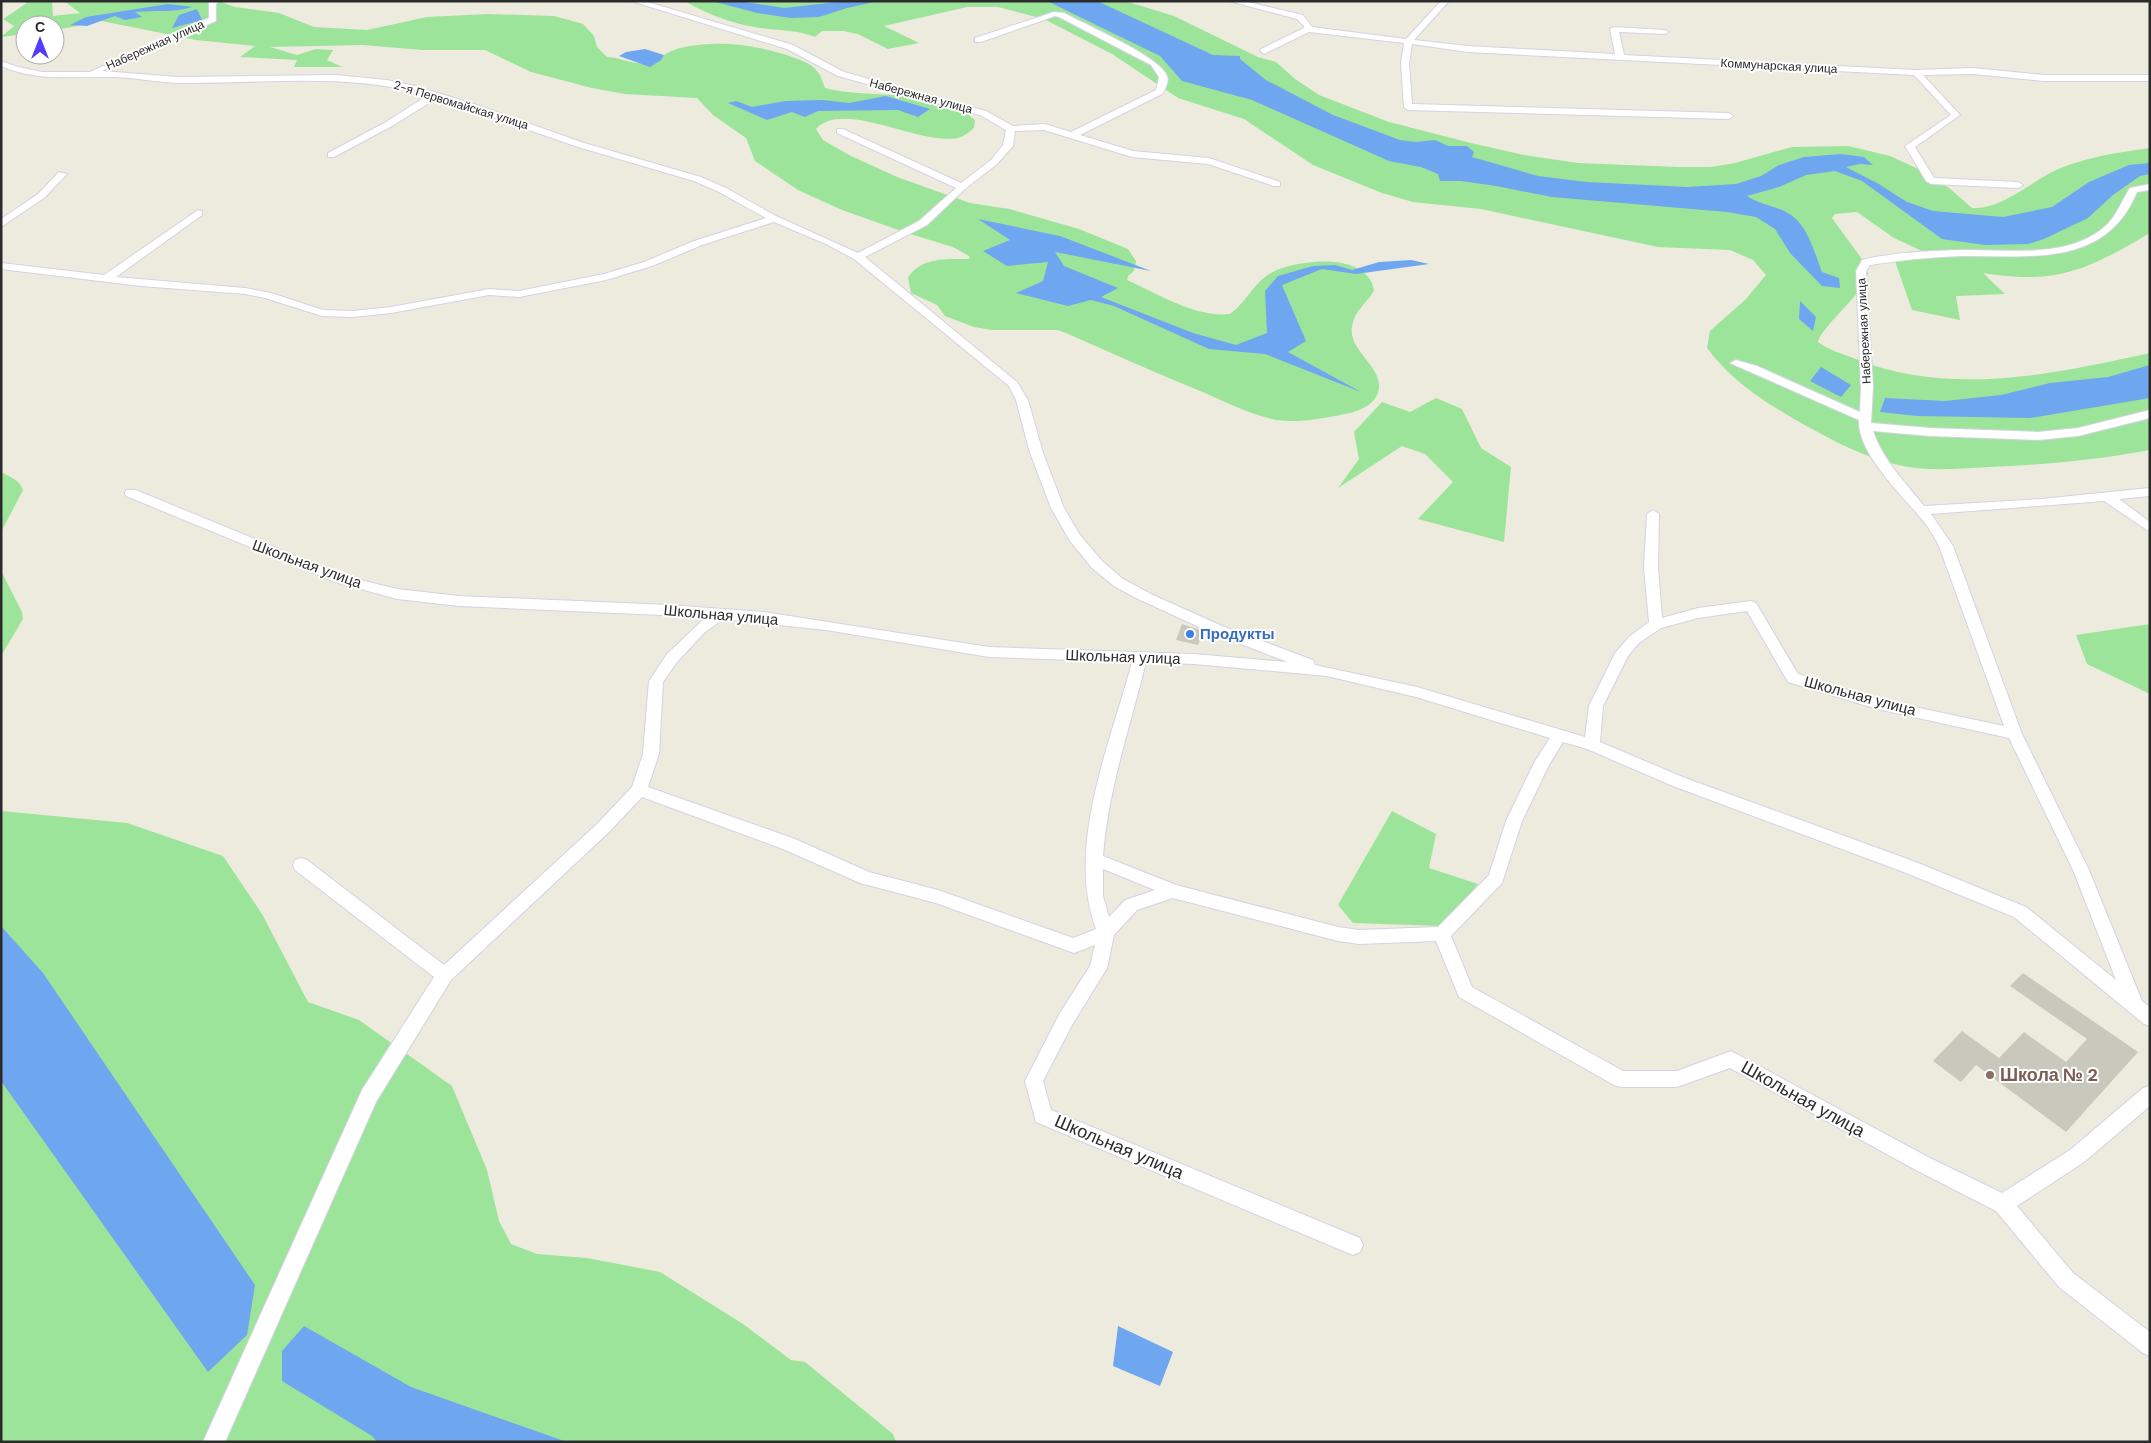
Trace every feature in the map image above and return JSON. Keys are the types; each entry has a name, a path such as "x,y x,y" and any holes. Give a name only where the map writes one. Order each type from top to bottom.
{"street":[{"name":"Набережная улица","path":"78,77 93,73 213,19 212,3 214,1"},
{"name":"Набережная улица","path":"635,1 790,47 841,74 983,113 1011,129"},
{"path":"1233,1 1300,17 1308,25 1308,29 1264,51"},
{"path":"1445,1 1440,10 1409,41 1405,53 1408,106 1728,116"},
{"path":"978,40 1054,14 1061,15 1154,64 1164,74 1164,83 1159,92 1072,135"},
{"path":"1620,58 1614,28 1664,32"},
{"name":"Коммунарская улица","path":"1308,29 1468,49 1620,58 1916,73 1973,71 2044,78 2150,78"},
{"name":"2-я Первомайская улица","path":"3,65 16,70 44,75 78,77 108,74 176,80 355,79 400,85 435,95 582,146 688,175 737,196 774,219 840,246"},
{"path":"1916,73 1956,115 1910,146 1931,181 2018,185"},
{"path":"331,154 389,124 435,95"},
{"path":"858,257 923,223 962,187 994,162 1008,146 1011,129 1046,127 1132,154 1209,161 1277,184"},
{"path":"840,131 962,187"},
{"path":"1,224 41,196 62,174"},
{"name":"Набережная улица","path":"1866,422 1866,348 1861,271 1866,262 1919,255 2037,252 2072,247 2101,235 2124,212 2133,190 2150,186"},
{"path":"107,278 198,213"},
{"path":"1,266 245,291 267,295 322,313 353,314 391,310 488,292 519,294 606,277 648,264 698,243 774,219"},
{"name":"Школьная улица","path":"840,246 858,257 1013,384 1023,397 1034,444 1053,499 1068,528 1088,555 1105,573 1126,588 1246,642 1327,671 1418,692 1592,745 1679,782 1898,863 2020,912 2121,997 2135,1005 2150,1018"},
{"path":"1736,363 1753,368 1880,429 2038,436 2078,432 2150,414"},
{"name":"Школьная улица","path":"1866,422 1872,446 1886,468 1922,510 1946,546 2014,734 2081,870 2135,1005"},
{"path":"1922,510 2041,503 2150,492"},
{"name":"Школьная улица","path":"131,493 340,579 397,594 459,601 720,614 826,624 989,652 1194,659 1327,671"},
{"path":"2106,496 2150,528"},
{"path":"1653,514 1651,568 1656,624"},
{"name":"Школьная улица","path":"1592,745 1596,706 1622,653 1634,640 1656,624 1698,613 1751,606 1793,678 1878,704 2014,734"},
{"path":"214,1442 369,1096 445,975 603,828 639,790 651,754 656,682 672,658 699,630 720,614"},
{"path":"1106,932 1095,898 1095,844 1104,790 1140,657"},
{"path":"1095,860 1135,874 1173,891 1338,934 1359,937 1442,934 1496,878 1514,821 1542,763 1559,736"},
{"path":"639,790 790,844 866,878 938,897 1074,946 1106,932 1131,905 1173,891"},
{"path":"301,865 445,975"},
{"name":"Школьная улица","path":"1106,932 1098,968 1066,1019 1034,1081 1043,1116 1353,1245"},
{"name":"Школьная улица","path":"1442,934 1465,992 1621,1079 1677,1079 1730,1059 1921,1163 2004,1204 2066,1280 2150,1346"},
{"path":"2004,1204 2076,1156 2150,1094"}],"green space":[{"path":"22,1 52,1 53,15 15,15 15,35 1,37 14,26 3,19 27,3"},
{"path":"64,1 218,1 235,7 279,13 314,27 367,30 427,17 488,14 554,16 583,24 594,36 597,47 607,57 635,63 649,62 680,48 708,44 734,44 787,55 811,65 820,75 825,88 922,98 941,102 959,109 975,120 974,128 965,135 946,139 865,121 845,119 829,121 816,129 823,140 849,155 897,177 970,203 1009,209 1079,229 1128,249 1136,261 1134,271 1128,276 1127,280 1177,304 1204,312 1230,314 1265,277 1282,268 1313,262 1330,262 1346,264 1359,269 1369,278 1374,291 1353,320 1352,336 1361,353 1374,370 1378,378 1379,387 1376,397 1370,404 1355,411 1308,420 1276,420 1240,408 1058,330 992,330 974,327 945,316 937,305 911,293 908,278 919,266 927,263 943,259 968,259 970,258 969,256 953,247 842,210 798,190 755,161 746,138 713,115 697,98 625,94 592,88 531,72 485,50 423,50 363,45 270,47 297,55 316,49 333,50 327,60 342,67 294,67 297,60 240,57 255,46 196,40 92,19 77,26 65,28 65,15 62,15 80,13"},
{"path":"685,1 1125,1 1174,16 1258,57 1276,62 1295,79 1319,95 1389,122 1471,143 1524,155 1578,163 1678,167 1711,167 1735,163 1792,147 1848,146 1890,156 1925,172 1949,188 1972,208 1993,205 2064,167 2100,156 2150,148 2150,233 2108,257 2071,271 2031,277 1983,273 2005,294 1956,296 1960,320 1912,310 1895,261 1935,257 1894,238 1857,212 1835,214 1832,218 1864,262 1868,274 1858,292 1829,325 1818,342 1836,352 1892,371 1928,377 1965,379 2040,374 2150,353 2150,450 2110,457 2029,465 1929,469 1894,464 1855,451 1794,419 1747,388 1716,360 1707,348 1710,331 1746,299 1766,275 1753,260 1730,250 1658,247 1481,209 1413,202 1382,193 1313,165 1244,119 1178,98 1112,54 1044,19 998,7 967,7 884,26 919,43 888,49 858,34 843,31 822,31 815,37 785,30 745,25 709,13"},
{"path":"1436,398 1462,409 1481,448 1511,467 1504,542 1418,519 1453,482 1425,454 1402,446 1338,488 1359,459 1354,432 1382,402 1410,412"},
{"path":"1,472 17,481 23,490 1,532"},
{"path":"1,571 22,612 23,619 1,656"},
{"path":"2150,624 2150,694 2087,664 2076,635"},
{"path":"1,811 127,823 223,856 262,914 308,1002 359,1020 452,1086 487,1170 499,1221 511,1244 537,1254 587,1258 660,1272 743,1324 791,1360 805,1362 893,1434 896,1442 1,1442"},
{"path":"1392,811 1436,834 1429,868 1478,884 1442,926 1353,923 1338,905"}],"water":[{"path":"712,1 739,1 784,8 845,1 879,1 819,17 791,18 757,13"},
{"path":"1047,1 1097,1 1213,55 1240,56 1240,59 1266,80 1333,115 1400,140 1416,142 1435,140 1448,146 1467,146 1474,152 1472,157 1538,176 1587,182 1687,187 1736,184 1761,176 1779,165 1804,157 1841,154 1864,157 1873,165 1860,164 1846,167 1877,183 1907,202 1933,211 2003,217 2052,207 2089,182 2129,165 2150,163 2150,174 2140,176 2113,195 2088,218 2044,239 2028,244 1985,245 1942,239 1862,181 1835,171 1806,175 1779,187 1747,196 1786,212 1800,223 1809,239 1822,272 1839,278 1840,288 1822,286 1790,253 1775,229 1756,217 1727,212 1552,197 1461,181 1440,181 1438,174 1421,167 1389,161 1252,100 1182,81 1160,56"},
{"path":"168,4 193,7 171,11 135,12 142,17 125,20 115,16 87,26 70,25 86,17"},
{"path":"197,9 202,20 172,28 179,15"},
{"path":"645,49 664,55 661,60 650,67 619,56 626,52"},
{"path":"886,96 930,109 918,117 898,110 818,111 805,117 792,112 767,120 728,103 736,101 752,107 785,101 823,100 849,103"},
{"path":"978,219 1060,236 1151,271 1055,252 1064,266 1118,288 1101,297 1193,333 1236,345 1267,333 1265,291 1278,276 1313,266 1335,265 1352,270 1379,262 1411,260 1429,264 1356,274 1322,269 1282,285 1306,341 1288,352 1361,392 1265,354 1209,349 1114,306 1091,300 1068,306 1016,293 1043,281 1048,262 1007,266 983,251 1010,240"},
{"path":"1800,301 1816,317 1813,331 1799,319"},
{"path":"2150,365 2150,398 2030,418 1917,416 1880,412 1885,398 1945,401 2001,395 2050,383 2108,377"},
{"path":"1821,367 1851,385 1841,397 1810,381"},
{"path":"1,926 43,973 255,1285 247,1335 208,1372 1,1081"},
{"path":"304,1326 411,1387 567,1442 377,1442 372,1436 282,1381 282,1351"},
{"path":"1118,1326 1173,1352 1160,1386 1113,1366"}],"building":[{"name":"Продукты","path":"1182,624 1203,631 1198,645 1176,640"},
{"path":"2023,973 2138,1052 2066,1132 1976,1065 1961,1082 1933,1061 1962,1031 1999,1058 2024,1032 2066,1062 2087,1039 2010,986"}],"place":[{"name":"Продукты","path":"1190,634"},
{"name":"Школа № 2","path":"1990,1075"}]}
